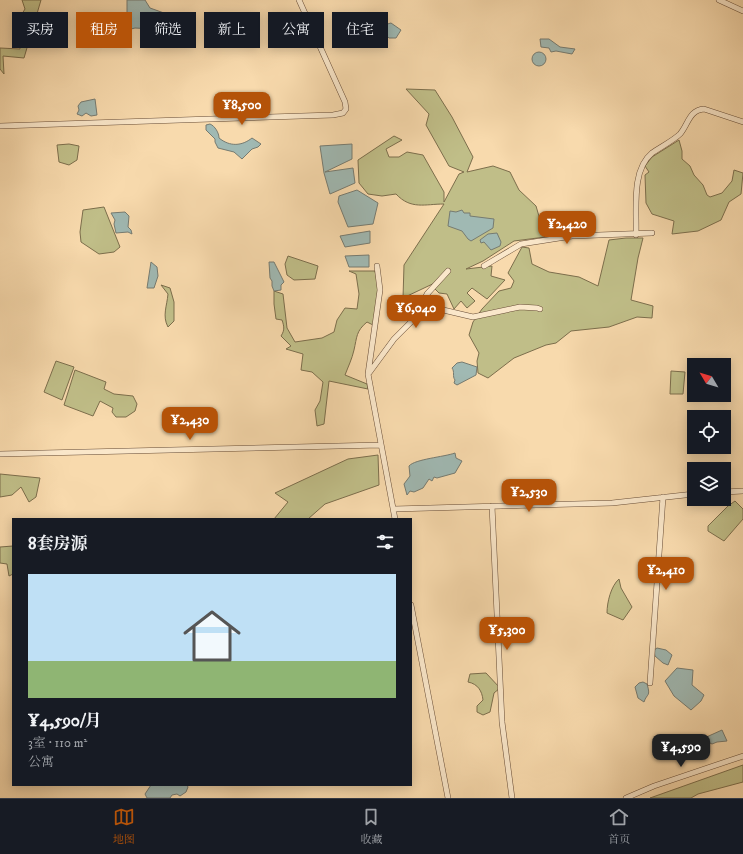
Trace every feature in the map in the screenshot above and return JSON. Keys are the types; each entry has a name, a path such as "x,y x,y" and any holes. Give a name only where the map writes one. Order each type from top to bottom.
{"street":[{"path":"0,126 333,115 343,113 346,109 345,102 299,0"},
{"path":"719,0 743,11"},
{"path":"636,235 638,176 646,159 679,135 692,114 699,110 704,110 743,122"},
{"path":"484,266 521,244 572,236 636,235 652,233"},
{"path":"377,266 380,290 368,374 375,406 380,445 396,518"},
{"path":"368,374 394,339 415,318 427,294 448,271"},
{"path":"422,305 474,317 520,308 540,309"},
{"path":"0,454 380,445"},
{"path":"731,492 743,491"},
{"path":"394,509 612,503 687,495"},
{"path":"650,683 663,497"},
{"path":"492,506 502,722 512,798"},
{"path":"412,610 448,798"},
{"path":"626,798 654,786 743,756"}],"shaded area":[{"path":"22,0 41,0 37,12 23,12 25,9"},
{"path":"0,48 27,48 24,58 3,56 4,74 0,69"},
{"path":"406,89 435,90 452,117 473,157 467,172 493,166 510,172 519,190 536,206 545,237 514,241 483,261 466,269 492,266 491,276 505,280 487,299 472,288 467,293 475,301 467,308 461,301 454,309 447,294 439,293 434,288 441,280 403,298 404,265 444,204 418,205 407,202 396,194 382,196 368,194 359,183 358,160 394,136 402,140 386,149 389,157 399,157 407,152 423,155 444,192 444,202 459,174 464,172 449,166 426,125 429,114"},
{"path":"679,140 682,151 682,159 690,166 694,175 703,185 707,195 710,197 722,193 732,181 734,170 743,173 741,194 729,202 721,220 698,231 672,234 674,221 652,214 646,203 645,175 649,172 645,166 652,157"},
{"path":"69,144 79,146 77,160 69,165 59,162 57,145"},
{"path":"104,207 120,247 114,252 99,254 81,242 80,232 83,210"},
{"path":"643,238 631,300 653,306 652,318 637,317 609,327 571,331 556,343 546,345 514,358 488,378 478,373 477,361 479,353 469,335 473,322 482,309 499,291 511,288 514,281 508,273 522,247 529,248 532,264 549,272 579,277 598,286 609,240"},
{"path":"288,256 318,266 315,279 294,280 287,275 285,264"},
{"path":"349,271 375,271 380,294 373,325 367,322 359,331 352,357 345,375 367,384 368,389 329,381 324,424 317,426 315,410 320,401 323,382 312,372 301,370 303,354 286,349 291,346 281,336 284,326 282,320 276,319 274,291 283,294 287,328 295,342 322,338 334,332 337,320 345,308 357,309 359,294 356,274"},
{"path":"161,285 170,288 174,302 174,321 168,327 165,315 168,294"},
{"path":"56,361 74,367 62,400 44,392"},
{"path":"75,370 106,382 104,389 114,394 133,396 137,404 135,411 126,417 116,417 112,412 113,408 100,401 93,416 64,405"},
{"path":"671,371 685,372 683,394 670,394"},
{"path":"378,455 379,485 325,504 309,518 275,518 288,502 275,493 348,459"},
{"path":"0,474 40,478 36,497 29,502 21,487 12,495 0,497"},
{"path":"735,501 743,509 743,519 724,541 708,531 708,526 728,506 731,506 731,504"},
{"path":"12,546 12,574 9,576 7,564 0,563 0,547"},
{"path":"619,579 621,588 632,607 623,620 607,613 610,594"},
{"path":"486,673 500,688 494,693 490,712 483,715 477,712 477,706 483,700 482,694 477,686 468,682 470,674"},
{"path":"743,765 743,782 698,794 691,798 650,798"}],"water":[{"path":"127,0 145,0 150,8 161,12 140,12 140,28 132,29 132,12 127,12"},
{"path":"391,23 401,30 396,38 388,37 388,24"},
{"path":"540,39 549,39 560,47 575,49 572,54 556,51 551,52 549,48 541,47"},
{"path":"536,52 542,52 546,56 546,62 542,66 536,66 532,62 532,56"},
{"path":"95,99 97,115 91,116 86,113 82,116 77,114 79,110 78,106 81,102"},
{"path":"210,124 214,126 219,138 227,143 240,144 252,138 261,144 252,149 242,159 234,152 218,148 215,139 206,130 206,125"},
{"path":"352,144 352,159 325,172 353,168 355,183 330,194 324,173 320,146"},
{"path":"357,190 378,203 373,224 348,227 338,202 339,196"},
{"path":"462,210 464,213 470,213 470,216 494,219 493,228 471,241 462,231 448,226 450,211 456,212"},
{"path":"125,212 129,216 128,227 132,234 128,232 116,233 114,224 115,220 111,213"},
{"path":"370,231 370,243 345,247 340,236"},
{"path":"497,233 501,242 500,246 491,250 484,242 481,243 480,240 488,234"},
{"path":"369,255 369,267 349,267 345,256"},
{"path":"151,262 157,267 158,276 154,288 147,288"},
{"path":"269,262 274,262 284,282 281,285 281,290 274,291 270,278"},
{"path":"462,362 477,367 476,375 457,385 454,383 455,380 452,368 457,363"},
{"path":"455,453 456,458 462,461 455,473 437,478 434,477 432,481 429,479 423,488 414,492 410,491 407,495 404,484 410,476 409,466 423,460"},
{"path":"657,648 666,650 672,655 668,665 663,663 655,656 654,650"},
{"path":"677,668 693,670 692,685 704,695 701,701 691,710 674,696 665,681"},
{"path":"643,682 647,684 649,691 644,702 638,698 635,687 639,683"},
{"path":"722,730 727,741 712,744 702,739"},
{"path":"150,786 188,787 186,792 180,796 177,794 172,795 170,798 147,798 145,794"}]}
